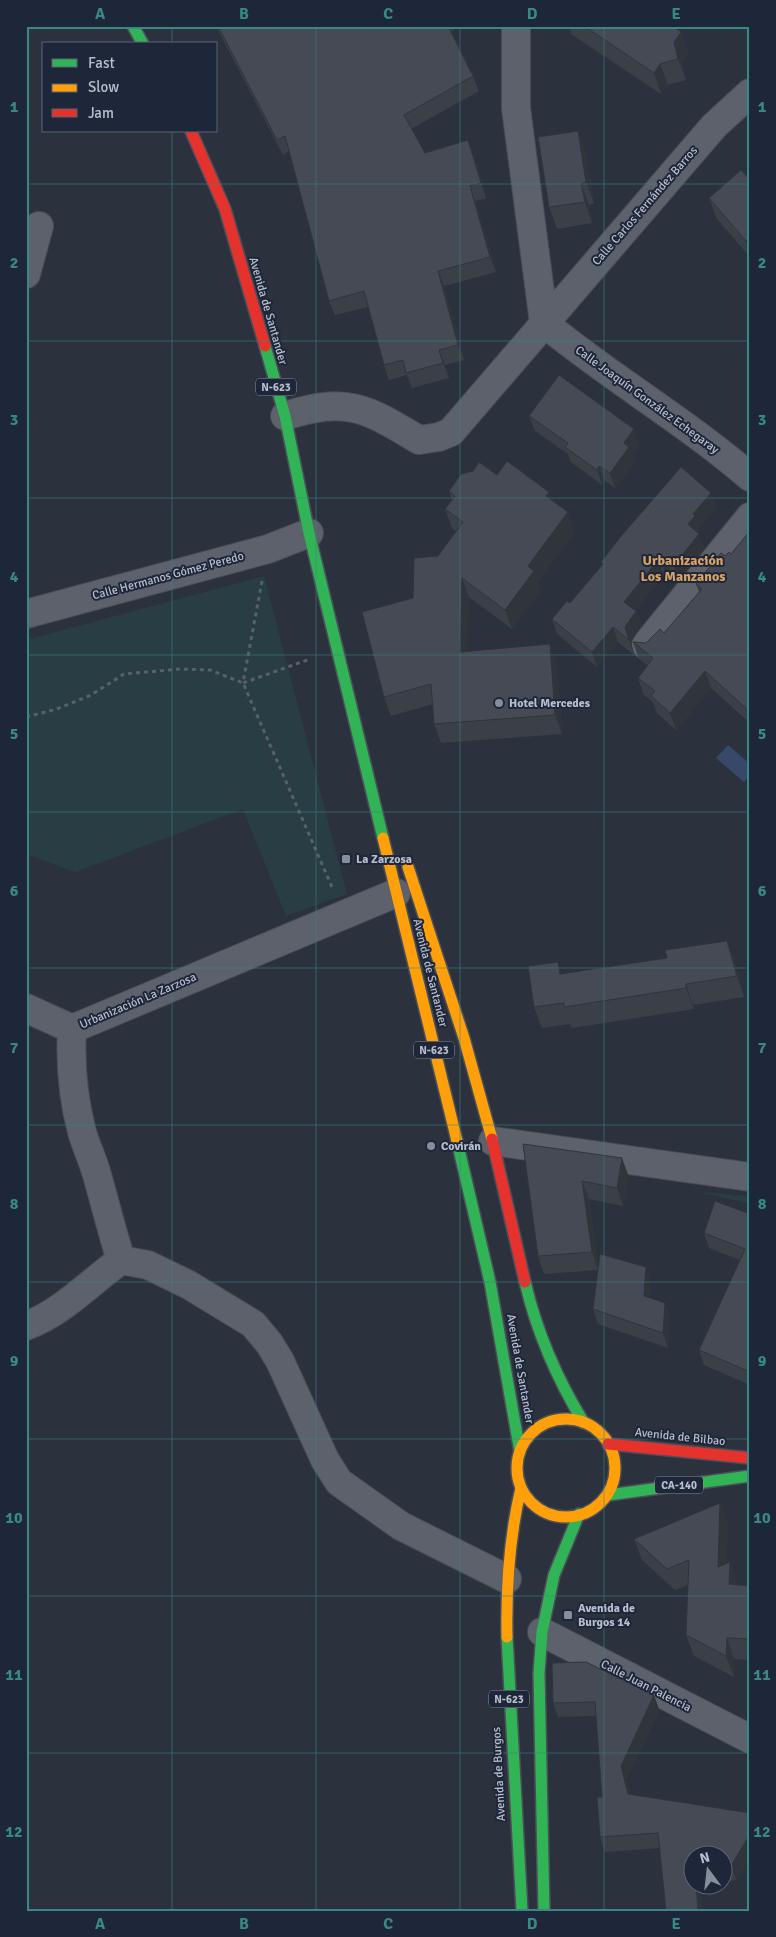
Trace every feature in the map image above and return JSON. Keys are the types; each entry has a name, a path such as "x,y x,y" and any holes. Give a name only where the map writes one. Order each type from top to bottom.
{"main road":[{"path":"132,26 142,42"},
{"name":"Avenida de Santander","path":"191,132 225,209 285,416 309,533 489,1270 520,1452"},
{"name":"Avenida de Santander","path":"337,649 385,798"},
{"name":"Avenida de Santander","path":"404,857 493,1141 536,1326 565,1393 584,1423"},
{"path":"520,1452 535,1431 548,1423 565,1419 584,1423"},
{"name":"N-623","path":"584,1423 596,1429 608,1444 615,1466 614,1480 608,1496"},
{"name":"Avenida de Bilbao","path":"608,1444 750,1458"},
{"name":"N-623","path":"520,1452 517,1471 521,1488"},
{"name":"CA-140","path":"608,1496 750,1476"},
{"path":"521,1488 532,1504 545,1512 562,1517 592,1510 608,1496"},
{"name":"Avenida de Burgos","path":"521,1488 511,1530 507,1579 507,1639 513,1795 522,1911"},
{"name":"N-623","path":"544,1911 539,1673 542,1632 554,1575 579,1514"}],"street":[{"path":"516,26 516,108 544,324"},
{"name":"Calle Carlos Fernández Barros","path":"285,416 312,407 342,405 378,415 419,440 439,437 451,432 714,126 750,93"},
{"path":"26,274 39,226"},
{"name":"Calle Joaquín González Echegaray","path":"544,324 716,449 750,477"},
{"path":"646,645 750,517"},
{"name":"Calle Hermanos Gómez Peredo","path":"26,614 268,548 309,533"},
{"name":"Urbanización La Zarzosa","path":"121,1260 107,1217 97,1174 82,1133 73,1090 70,1053 72,1029 396,893"},
{"path":"26,1008 72,1029"},
{"path":"493,1141 750,1177"},
{"path":"26,1326 39,1321 80,1294 121,1260 148,1265 189,1285 252,1324 269,1343 280,1361 325,1460 339,1482 401,1526 507,1579"},
{"name":"Calle Juan Palencia","path":"542,1632 750,1739"}],"path":[{"path":"268,548 243,683 344,915"},
{"path":"26,717 57,709 83,698 124,674 180,669 210,670 243,683 337,649"}],"shaded area":[{"path":"264,576 347,894 286,916 243,809 75,872 26,854 26,640"},
{"path":"699,1192 750,1196 750,1204"}],"water":[{"path":"728,745 750,764 750,775 744,782 716,758"}],"building":[{"path":"218,26 448,26 473,76 404,115 425,153 468,140 481,183 470,186 490,257 438,271 458,345 439,350 443,363 406,373 403,360 384,365 364,291 329,301 285,136 277,140"},
{"path":"584,26 673,26 681,32 674,42 678,59 660,64 654,73"},
{"path":"578,131 586,182 581,184 585,202 549,207 538,137"},
{"path":"741,170 750,180 750,238 746,241 709,198"},
{"path":"559,375 634,429 624,443 629,447 610,473 599,466 597,470 565,447 568,443 529,416"},
{"path":"507,461 549,492 546,496 568,512 528,566 534,571 505,610 462,578 460,652 550,644 555,715 434,724 431,684 384,697 362,612 413,598 414,558 438,556 463,522 445,509 455,496 449,491 461,474 473,471 479,462 497,475"},
{"path":"681,467 711,493 693,514 695,516 688,524 699,534 674,565 666,558 662,563 658,560 624,602 636,611 625,627 629,640 613,627 592,652 552,619 567,601 570,603 603,564 601,562 622,535"},
{"path":"750,531 750,711 705,671 670,713 651,696 655,691 638,678 653,658 633,642 646,643 660,629 664,633 702,589 696,584 721,553 725,556 729,552 731,554"},
{"path":"727,941 737,976 686,984 686,988 564,1007 564,1003 534,1007 528,966 558,962 560,974 667,958 665,950"},
{"path":"523,1144 622,1158 617,1188 582,1181 592,1252 538,1256"},
{"path":"715,1201 750,1214 750,1372 699,1350 745,1249 704,1233"},
{"path":"600,1254 646,1267 644,1296 665,1303 663,1333 593,1309"},
{"path":"720,1503 718,1567 730,1562 729,1584 750,1586 750,1639 727,1638 726,1656 686,1635 689,1560 667,1569 634,1539"},
{"path":"586,1662 654,1695 621,1766 628,1794 750,1813 750,1834 734,1861 734,1844 684,1844 684,1894 697,1894 698,1911 666,1911 658,1833 600,1837 597,1797 602,1797 595,1702 553,1703 552,1663"}],"traffic: fast":[{"path":"133,26 142,42"},
{"path":"265,346 285,416 309,533 383,838"},
{"path":"457,1141 490,1282 520,1452"},
{"path":"525,1282 535,1319 549,1355 565,1390 584,1423"},
{"path":"608,1495 750,1476"},
{"path":"544,1911 539,1673 542,1632 554,1575 579,1514"},
{"path":"507,1637 522,1911"}],"traffic: slow":[{"path":"383,838 457,1141"},
{"path":"408,867 464,1038 492,1139"},
{"path":"566,1419 585,1423 600,1434 611,1449 615,1468 611,1487 600,1502 585,1513 566,1517 547,1513 532,1502 521,1487 517,1468 521,1449 532,1434 547,1423 566,1419"},
{"path":"507,1637 509,1562 521,1488"}],"traffic: jam":[{"path":"191,132 225,209 265,346"},
{"path":"492,1139 525,1282"},
{"path":"608,1444 750,1458"}],"place":[{"name":"Hotel Mercedes","path":"499,703"},
{"name":"La Zarzosa","path":"346,859"},
{"name":"Covirán","path":"431,1146"},
{"name":"Avenida de Burgos 14","path":"568,1615"}],"district":[{"name":"Urbanización Los Manzanos","path":"683,568"}]}
